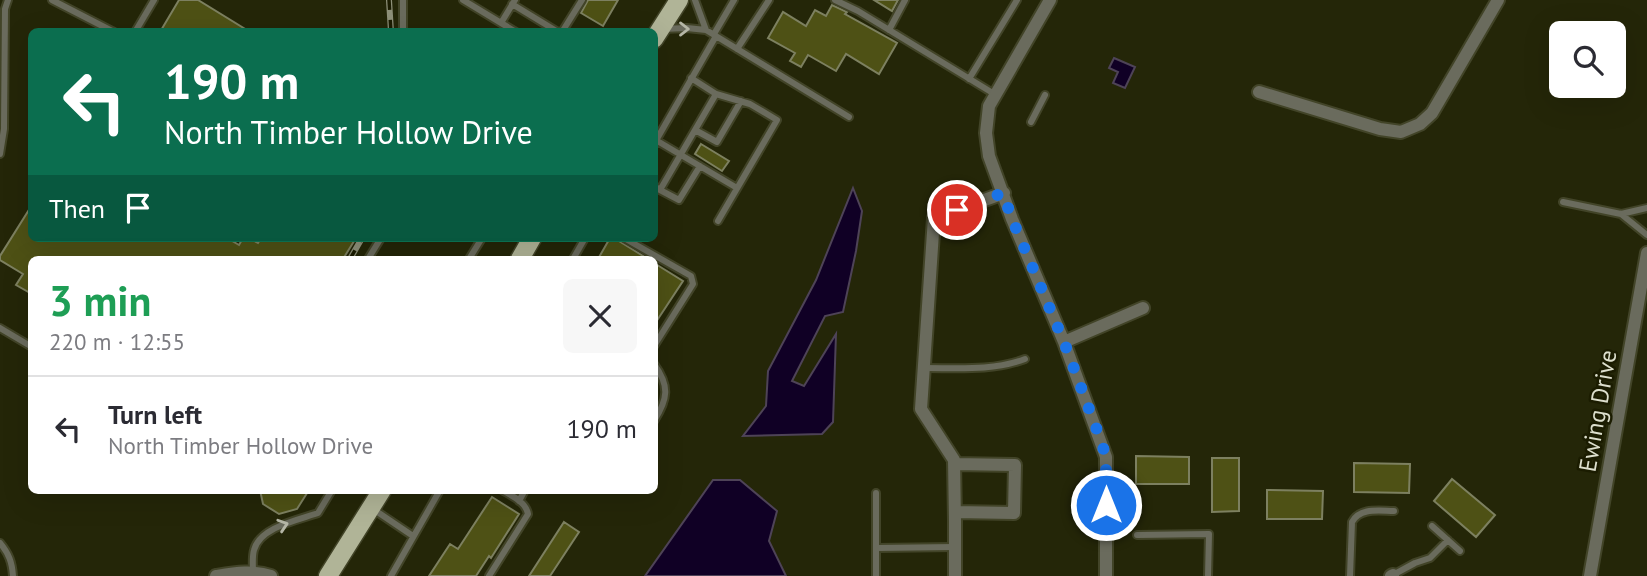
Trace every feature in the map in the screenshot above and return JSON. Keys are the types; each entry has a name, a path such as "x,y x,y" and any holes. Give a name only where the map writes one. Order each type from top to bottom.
{"main road":[{"path":"658,32 679,0"},
{"path":"328,576 380,494"}],"street":[{"path":"1051,0 989,106 986,133 989,156 1012,219 1064,342 1106,457 1105,576"},
{"path":"1259,92 1380,130 1401,132 1420,124 1432,113 1498,0"},
{"path":"955,576 954,460 921,409 934,218 1003,193"},
{"name":"Ewing Drive","path":"1590,576 1647,253"},
{"path":"1064,342 1143,308"},
{"path":"954,464 1015,465 1014,513 955,512"},
{"path":"216,576 241,572 271,576"}],"lane":[{"path":"0,154 4,129 5,9 9,0"},
{"path":"52,0 106,28"},
{"path":"137,28 154,0"},
{"path":"403,0 403,28"},
{"path":"463,0 509,28"},
{"path":"563,28 583,0"},
{"path":"695,0 712,33"},
{"path":"658,136 691,78 712,33 734,0"},
{"path":"737,49 769,0"},
{"path":"835,0 858,11 996,95"},
{"path":"889,30 905,0"},
{"path":"969,79 1017,0"},
{"path":"501,23 514,2 554,28"},
{"path":"658,34 687,28 712,33 849,117"},
{"path":"691,78 716,94 750,104 777,120 718,221"},
{"path":"658,187 682,155 716,94"},
{"path":"1031,122 1045,95"},
{"path":"695,130 717,142 741,101"},
{"path":"658,143 737,188"},
{"path":"658,189 679,200 700,166"},
{"path":"1563,202 1621,214 1647,208"},
{"path":"1621,214 1647,235"},
{"path":"631,242 656,256"},
{"path":"658,257 691,276 693,284 658,340"},
{"path":"0,328 28,345"},
{"path":"925,368 991,368 1025,359"},
{"path":"658,369 667,388 663,408 658,415"},
{"path":"876,493 876,576"},
{"path":"253,573 254,550 261,537 271,529 318,513 330,494"},
{"path":"391,576 438,494"},
{"path":"489,576 528,514 524,503 508,494"},
{"path":"519,501 523,494"},
{"path":"371,508 413,536"},
{"path":"1350,576 1352,522 1355,517 1364,512 1394,511"},
{"path":"1432,526 1460,551"},
{"path":"1137,535 1209,534 1208,576"},
{"path":"1393,576 1430,558 1448,540"},
{"path":"0,543 8,551 13,576"},
{"path":"876,548 955,547"}],"shaded area":[{"path":"1114,58 1135,67 1125,88 1113,83 1118,72 1109,68"},
{"path":"853,188 862,211 843,312 825,316 792,381 804,386 836,334 833,422 822,434 743,436 766,406 768,371 816,280"},
{"path":"713,480 740,480 777,511 769,541 786,576 645,576"}],"building":[{"path":"179,0 198,0 244,28 162,28"},
{"path":"588,0 618,0 603,26 581,13"},
{"path":"874,0 898,0 892,11"},
{"path":"832,5 897,43 879,74 846,54 836,71 808,55 801,67 790,61 795,53 768,38 783,12 806,26 815,10 826,16"},
{"path":"701,144 729,161 722,171 695,154"},
{"path":"28,211 28,242 234,242 239,245 241,242 354,242 345,256 28,256 28,292 16,285 23,274 0,260"},
{"path":"608,242 620,242 643,256 600,256"},
{"path":"658,265 683,281 658,319"},
{"path":"1136,456 1189,457 1189,484 1136,484"},
{"path":"1212,458 1239,458 1239,511 1212,512"},
{"path":"1354,463 1410,464 1409,493 1354,492"},
{"path":"1452,479 1495,515 1476,537 1434,501"},
{"path":"1267,490 1323,491 1322,519 1267,519"},
{"path":"261,494 306,494 297,509 279,514 263,504"},
{"path":"492,497 519,514 491,558 489,556 476,576 429,576 450,544 458,549"},
{"path":"564,522 579,532 550,576 529,576"}],"railway":[{"path":"389,0 391,28"},
{"path":"352,256 360,242"}],"route":[{"path":"957,210 1003,193 1100,438 1106,457 1106,505"}]}
